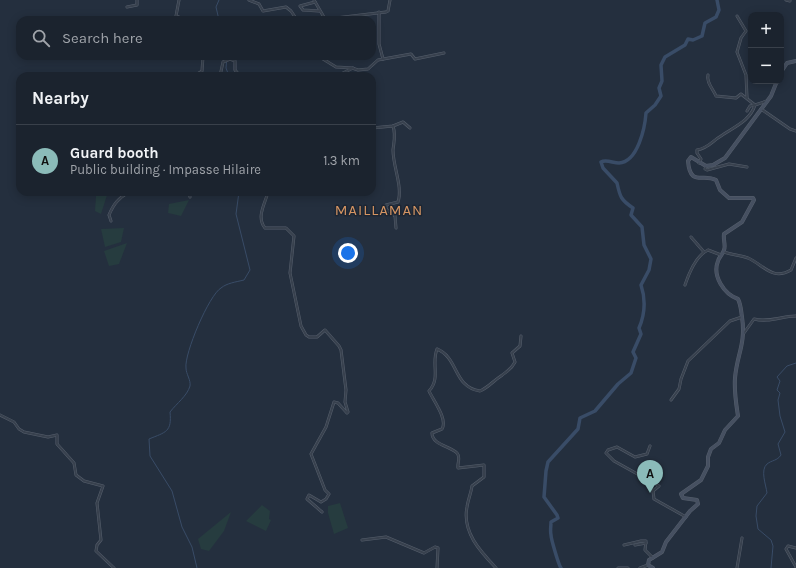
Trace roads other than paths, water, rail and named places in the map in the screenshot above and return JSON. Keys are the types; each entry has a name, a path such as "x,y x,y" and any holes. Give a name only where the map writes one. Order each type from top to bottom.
{"street":[{"path":"127,7 136,6 137,0"},
{"path":"176,16 179,0"},
{"path":"249,0 259,4 263,12 286,7 296,16"},
{"path":"348,16 388,11 390,0"},
{"path":"786,0 790,1"},
{"path":"319,10 303,10 300,6 314,1 323,16"},
{"path":"379,12 379,44 383,59"},
{"path":"737,16 746,31 741,38 737,52 746,75 747,98"},
{"path":"325,60 336,67 353,68 358,70 368,69 374,62 383,59 411,54 415,59 444,52"},
{"path":"200,72 202,71 203,60"},
{"path":"221,72 224,62 228,60"},
{"path":"232,60 235,62 235,70 237,72"},
{"path":"784,68 787,63 796,61"},
{"path":"345,72 353,68"},
{"path":"708,75 708,82 713,88 716,96 736,98 741,94 755,105"},
{"path":"640,568 648,564 649,560 662,552 666,542 698,502 693,499 683,498 681,494 701,480 708,466 708,457 711,449 718,443 725,430 738,416 734,396 735,380 744,333 742,317 739,302 727,295 720,282 717,265 722,253 724,234 742,222 754,200 753,198 729,198 720,190 713,179 698,178 692,175 688,167 688,159 691,157 706,166 714,165 725,158 773,94 776,84"},
{"path":"747,111 750,106 767,101"},
{"path":"700,163 701,159 697,153 697,150 709,146 719,137 736,128 749,115 755,105"},
{"path":"761,109 790,129 796,131"},
{"path":"376,128 393,126 403,122 410,128"},
{"path":"393,126 395,139 393,148 395,171 400,195 398,202 386,205 386,208 395,216 396,228"},
{"path":"706,166 705,169 707,170 729,164 747,167"},
{"path":"111,221 109,215 112,207 121,196"},
{"path":"266,196 262,208 262,225 271,230 286,228 294,236 290,274 301,326 306,335 309,337 317,337 325,330 341,350 346,390 345,402 348,412 347,413 338,403 334,402 326,427 311,454 325,490 329,494 326,499 321,502 309,496 307,499 322,512"},
{"path":"691,237 704,252"},
{"path":"685,285 688,274 695,266 697,258 708,250 749,258 766,271 776,273 791,270 796,258"},
{"path":"744,333 754,319 768,321 796,316"},
{"path":"671,400 679,390 680,379 688,361 730,320 742,317"},
{"path":"496,568 477,546 466,520 472,486 484,477 484,465 458,468 459,456 457,453 433,438 432,433 442,429 443,423 437,402 429,391 435,383 435,356 437,349 452,362 462,383 480,391 491,386 500,376 512,368 515,362 512,353 520,346 521,336"},
{"path":"0,415 14,422 17,427 24,432 48,437 57,435 57,444 74,463 76,475 84,481 103,486 97,503 101,540 96,549 114,568"},
{"path":"650,446 647,454 635,457 617,447 608,450 606,453 614,461 659,486 653,491 654,499 686,517"},
{"path":"362,540 386,537 424,553 435,547 438,548 437,568"},
{"path":"737,568 742,538"},
{"path":"624,545 641,541 646,541 646,543"},
{"path":"646,543 645,550 653,558"},
{"path":"633,545 646,543"},
{"path":"796,548 788,546 786,549 796,566"},
{"path":"648,564 653,568"},
{"path":"618,568 628,568"}],"waterway":[{"path":"218,16 216,7 219,0"},
{"path":"561,568 551,537 551,522 558,518 544,497 548,462 578,429 580,418 595,411 618,384 631,373 636,358 633,352 641,334 639,328 644,312 644,296 641,285 649,270 651,259 644,245 642,227 631,215 633,208 622,198 617,183 603,168 601,162 607,161 619,163 626,161 631,157 636,150 642,135 646,113 655,105 661,96 659,88 662,81 661,65 665,57 685,45 688,39 693,40 702,36 705,23 716,17 719,10 717,0"},
{"path":"227,60 226,68 228,72"},
{"path":"197,568 192,547 182,527 172,491 150,456 149,439 160,435 167,430 170,424 170,412 189,390 190,384 186,361 198,325 210,301 223,286 244,280 250,270 236,214 238,196"},
{"path":"771,568 773,546 771,540 758,529 756,516 757,506 767,493 764,474 765,467 781,455 778,444 785,432 780,416 778,400 780,393 777,390 780,381 777,377 787,366 796,363"}],"place":[{"name":"Guard booth","path":"650,493"}],"district":[{"name":"MAILLAMAN","path":"379,210"}]}
